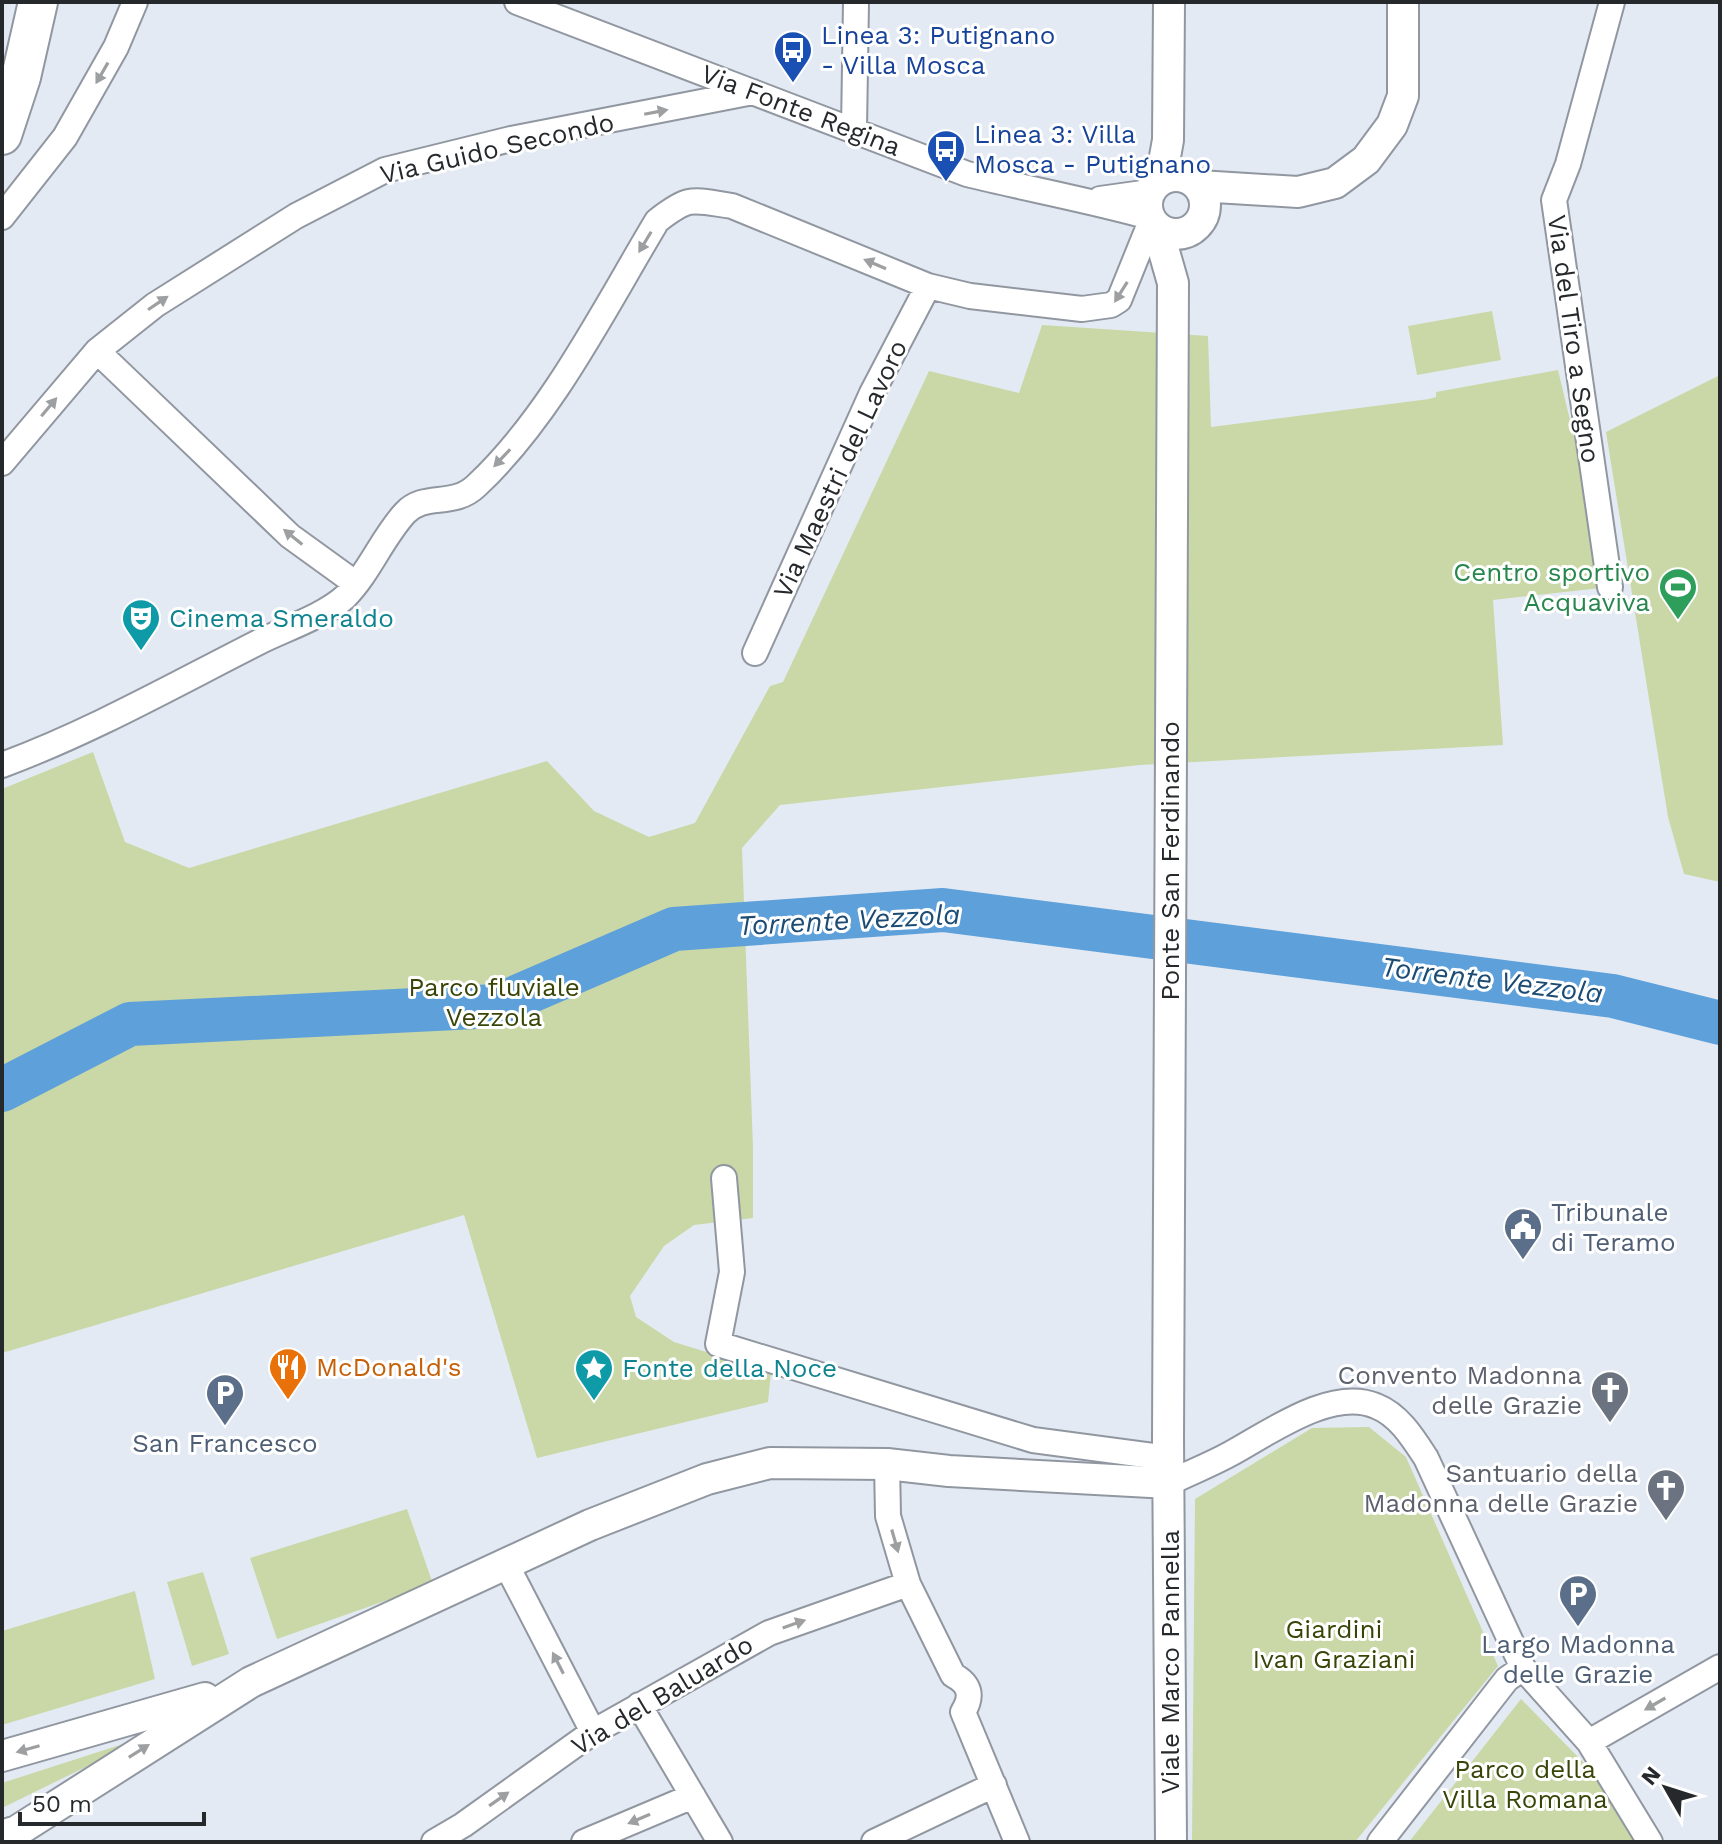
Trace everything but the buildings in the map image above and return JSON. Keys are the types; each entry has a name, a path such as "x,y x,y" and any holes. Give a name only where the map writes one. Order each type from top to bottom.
{"main road":[{"path":"2,70 19,2"},
{"path":"2,135 21,77 38,2"}],"street":[{"path":"2,217 65,137 116,47 135,2"},
{"name":"Via Fonte Regina","path":"517,2 572,12 753,92 967,174 1090,200 1165,200"},
{"path":"854,129 856,2"},
{"path":"1169,2 1165,200 1172,234 1195,227 1237,190"},
{"path":"1165,200 1248,188 1298,192 1335,183 1366,160 1392,125 1403,96 1403,2"},
{"name":"Via del Tiro a Segno","path":"1610,587 1554,200 1568,164 1612,2"},
{"name":"Via Guido Secondo","path":"2,463 97,351 155,305 296,216 385,170 511,139 753,92"},
{"name":"Ponte San Ferdinando","path":"1168,1460 1173,283 1165,200 1204,195 1206,206 1173,283"},
{"path":"2,765 48,748 311,617 343,598 406,511 426,500 451,500 474,488 518,440 551,396 657,221 681,202 699,201 732,206 928,286 970,296 1082,309 1111,305 1119,300 1165,200"},
{"name":"Via Maestri del Lavoro","path":"755,653 872,393 928,286"},
{"path":"97,351 290,536 355,583"},
{"path":"724,1178 732,1272 718,1344 1033,1440 1168,1460"},
{"path":"2,1836 17,1831 238,1689 590,1525 707,1479 770,1463 887,1464 949,1471 1228,1455 1312,1411 1344,1401 1361,1401 1391,1414 1411,1435 1426,1458 1523,1668 1589,1742 1650,1842"},
{"name":"Viale Marco Pannella","path":"1168,1460 1171,1842"},
{"path":"887,1464 888,1516 908,1584 953,1675 976,1688 963,1712 1017,1842"},
{"path":"507,1566 593,1732"},
{"name":"Via del Baluardo","path":"434,1842 466,1834 593,1732 769,1633 908,1584"},
{"path":"1589,1742 1720,1667"},
{"path":"1380,1842 1507,1679 1523,1668"},
{"path":"2,1756 238,1689"},
{"path":"639,1705 720,1842"},
{"path":"874,1842 918,1833 994,1785"},
{"path":"584,1842 693,1796"}],"green space":[{"path":"1492,311 1501,360 1417,375 1408,326"},
{"name":"Parco fluviale Vezzola","path":"1042,325 1208,336 1211,427 1429,399 1436,397 1436,392 1558,370 1610,587 1493,600 1503,745 1140,765 780,805 742,848 753,1218 694,1225 664,1246 630,1296 636,1317 674,1342 771,1372 768,1402 537,1458 464,1215 2,1353 2,789 93,752 125,842 189,868 547,761 594,811 649,837 695,823 770,686 783,682 929,371 1019,393"},
{"name":"Centro sportivo Acquaviva","path":"1720,375 1720,882 1684,874 1668,817 1606,432"},
{"name":"Giardini Ivan Graziani","path":"1369,1427 1406,1457 1498,1666 1355,1842 1192,1842 1195,1499 1312,1428"},
{"path":"407,1509 433,1584 277,1639 250,1558"},
{"path":"203,1572 229,1654 192,1666 167,1582"},
{"path":"135,1591 155,1679 2,1725 2,1631"},
{"name":"Parco della Villa Romana","path":"1521,1699 1585,1764 1600,1756 1650,1842 1409,1842"},
{"path":"151,1735 2,1808 2,1783"}],"waterway":[{"name":"Torrente Vezzola","path":"2,1090 130,1024 496,1006 674,929 943,910 1613,996 1720,1023"}],"place":[{"name":"Linea 3: Putignano - Villa Mosca","path":"793,84"},
{"name":"Linea 3: Villa Mosca - Putignano","path":"946,183"},
{"name":"Centro sportivo Acquaviva","path":"1678,621"},
{"name":"Cinema Smeraldo","path":"141,652"},
{"name":"Tribunale di Teramo","path":"1523,1261"},
{"name":"McDonald's","path":"288,1401"},
{"name":"Fonte della Noce","path":"594,1402"},
{"name":"Convento Madonna delle Grazie","path":"1610,1424"},
{"name":"San Francesco","path":"225,1427"},
{"name":"Santuario della Madonna delle Grazie","path":"1666,1522"},
{"name":"Largo Madonna delle Grazie","path":"1578,1628"}]}
